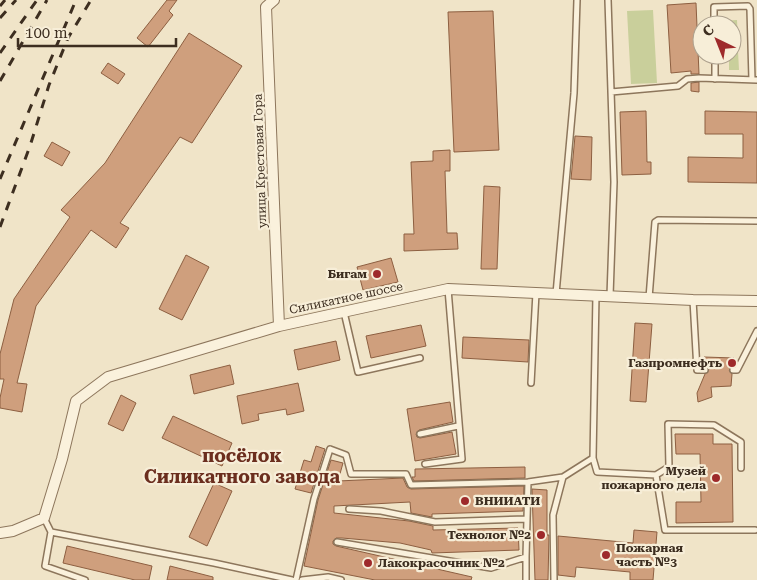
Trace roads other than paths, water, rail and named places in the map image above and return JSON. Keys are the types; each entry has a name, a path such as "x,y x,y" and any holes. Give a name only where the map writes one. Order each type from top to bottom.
{"street":[{"name":"улица Крестовая Гора","path":"266,2 279,326"},
{"name":"Силикатное шоссе","path":"44,518 62,459 76,401 108,377 279,326 448,288 694,300 757,300"},
{"path":"0,532 13,531 44,518"}],"lane":[{"path":"556,294 574,92 578,0"},
{"path":"608,0 614,182 610,296"},
{"path":"611,92 678,86 687,79 755,80 750,9 748,6 714,7 714,15"},
{"path":"715,65 716,79"},
{"path":"649,298 654,222 658,220 757,221"},
{"path":"425,464 462,458 448,288"},
{"path":"531,383 536,292"},
{"path":"596,296 593,458 597,472 656,475 669,467 668,424 714,425 741,442 741,468"},
{"path":"694,300 697,370 705,370"},
{"path":"343,311 358,372 420,358"},
{"path":"733,370 737,370 757,331"},
{"path":"420,434 458,426"},
{"path":"51,532 294,580 314,499 330,449 346,454 351,474 406,474 411,485 528,482 564,477 593,458"},
{"path":"656,475 665,530 755,530"},
{"path":"554,580 553,516 564,477"},
{"path":"526,580 528,482"},
{"path":"349,509 381,511 435,522 527,519"},
{"path":"44,518 51,532 46,566 85,580"},
{"path":"337,542 491,568 526,557"},
{"path":"302,580 328,577 341,580"}],"railway":[{"path":"0,6 5,0"},
{"path":"0,18 16,0"},
{"path":"0,53 37,0"},
{"path":"0,81 47,0"},
{"path":"0,179 76,0"},
{"path":"0,227 30,146 49,85 68,38 91,0"}],"place":[{"name":"Бигам","path":"377,274"},
{"name":"Газпромнефть","path":"732,363"},
{"name":"Музей пожарного дела","path":"716,478"},
{"name":"ВНИИАТИ","path":"465,501"},
{"name":"Технолог №2","path":"541,535"},
{"name":"Пожарная часть №3","path":"606,555"},
{"name":"Лакокрасочник №2","path":"368,563"}],"district":[{"name":"посёлок Силикатного завода","path":"242,465"}]}
